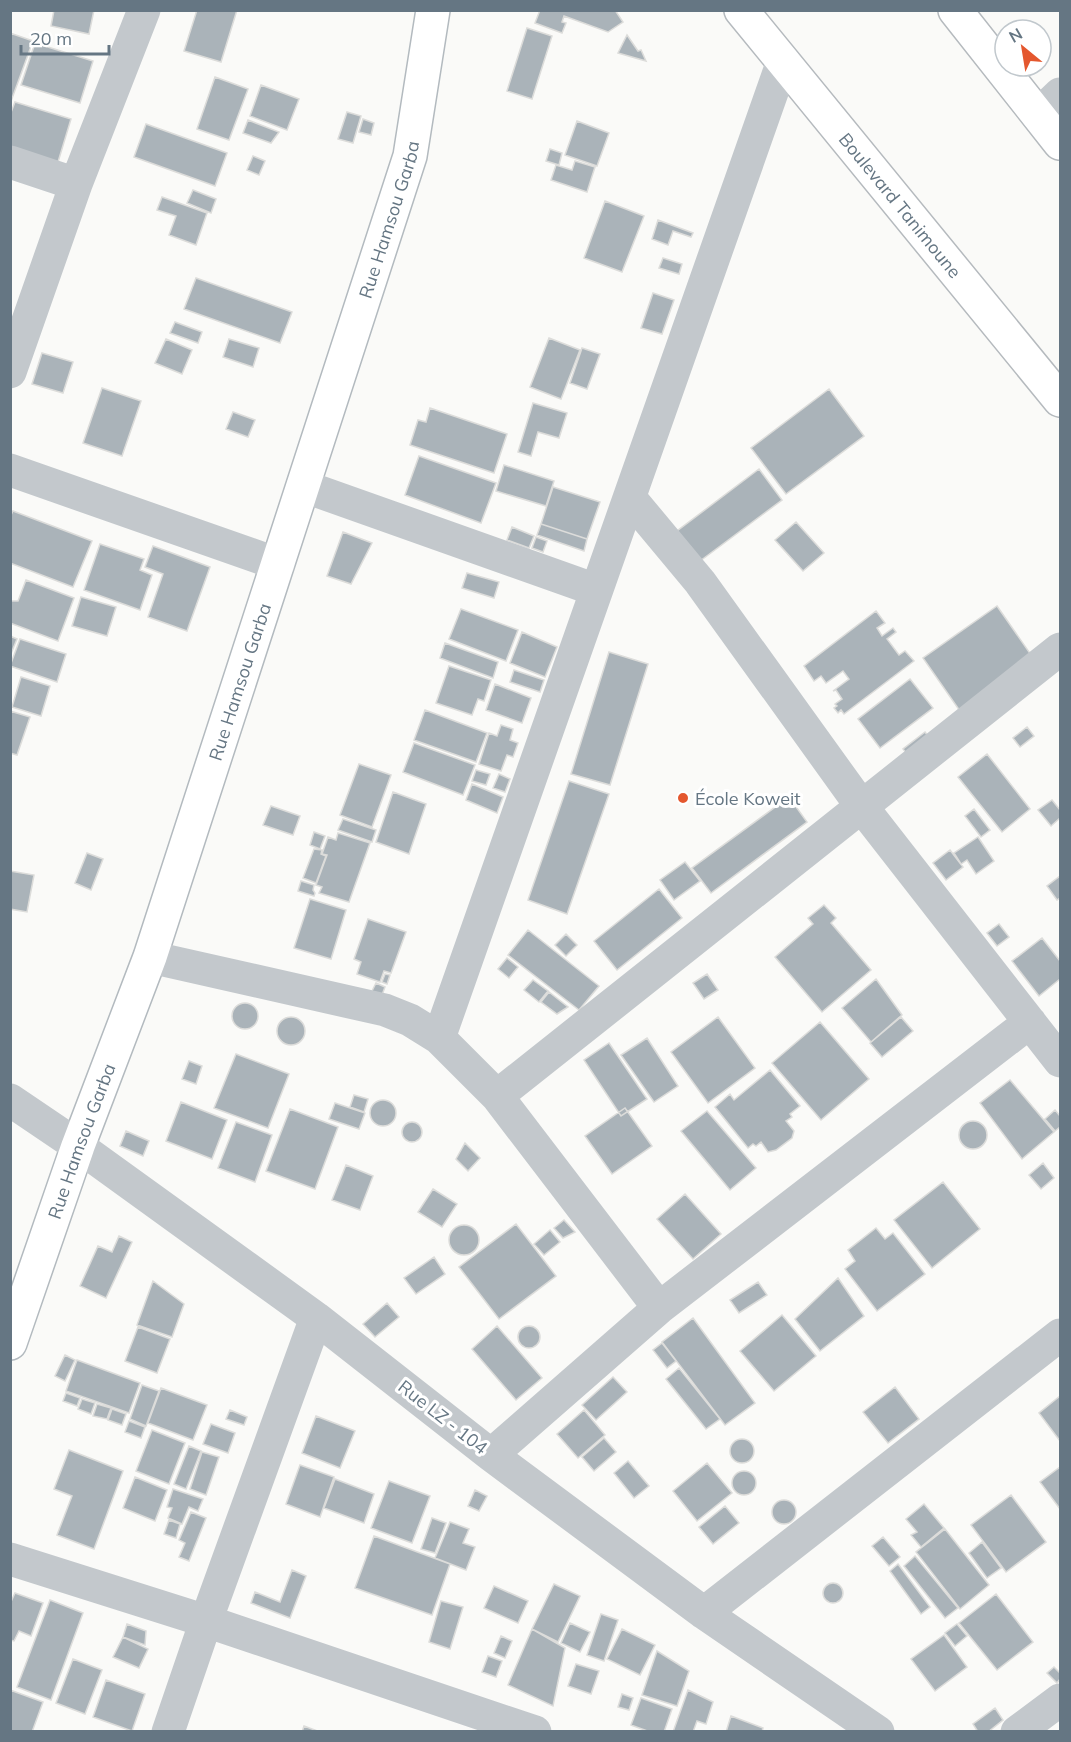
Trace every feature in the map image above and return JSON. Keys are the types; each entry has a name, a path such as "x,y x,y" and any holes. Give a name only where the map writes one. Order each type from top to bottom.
{"street":[{"path":"10,372 76,184 144,10"},
{"name":"Boulevard Tanimoune","path":"741,10 1060,400"},
{"path":"956,10 1049,105 1060,143"},
{"name":"Rue Hamsou Garba","path":"10,1343 78,1146 150,957 411,156 431,12"},
{"path":"439,1038 783,61"},
{"path":"10,162 76,184"},
{"path":"10,470 278,564"},
{"path":"303,486 596,590"},
{"path":"630,498 700,582 862,807 1060,1061"},
{"path":"497,1096 1060,649"},
{"path":"150,957 385,1010 410,1020 439,1038 497,1096 659,1308"},
{"path":"491,1455 659,1308 1030,1022"},
{"name":"Rue LZ - 104","path":"10,1100 78,1146 316,1318 491,1455 704,1613 878,1731"},
{"path":"168,1731 316,1318"},
{"path":"704,1613 1060,1335"},
{"path":"10,1559 206,1621 535,1731"},
{"path":"1017,1731 1060,1700"}],"building":[{"path":"54,10 94,10 89,34 51,26"},
{"path":"197,10 237,10 221,62 184,51"},
{"path":"540,10 615,10 623,22 608,32 564,16 562,22 566,23 562,33 535,23"},
{"path":"527,28 552,36 532,99 507,91"},
{"path":"10,33 33,41 10,104"},
{"path":"627,35 638,51 641,50 646,61 618,53"},
{"path":"35,43 93,61 80,103 21,85"},
{"path":"215,77 248,89 229,140 197,129"},
{"path":"261,85 299,99 287,130 250,116"},
{"path":"15,102 71,119 58,162 10,147 10,115"},
{"path":"347,112 361,116 353,143 338,139"},
{"path":"363,119 374,123 371,135 359,132"},
{"path":"248,120 279,132 271,143 243,133"},
{"path":"577,121 609,133 597,166 565,155"},
{"path":"146,124 227,153 215,186 134,157"},
{"path":"550,149 562,153 559,165 546,161"},
{"path":"253,156 265,161 259,175 247,170"},
{"path":"575,161 595,167 587,192 551,180 556,165 572,170"},
{"path":"193,190 216,199 211,213 187,203"},
{"path":"162,197 207,213 196,245 169,235 176,216 157,210"},
{"path":"605,201 644,216 622,272 584,258"},
{"path":"658,220 693,233 691,237 673,231 668,245 652,239"},
{"path":"663,258 682,264 679,274 659,268"},
{"path":"196,278 292,312 280,343 184,309"},
{"path":"653,293 674,300 662,334 641,328"},
{"path":"175,322 202,332 198,343 170,333"},
{"path":"549,338 580,350 561,399 530,387"},
{"path":"166,339 192,350 182,374 155,363"},
{"path":"229,339 259,348 253,367 223,357"},
{"path":"582,348 600,354 587,389 570,383"},
{"path":"42,353 73,362 63,393 32,384"},
{"path":"102,388 141,401 122,456 83,443"},
{"path":"829,389 864,436 786,494 751,448"},
{"path":"533,403 567,413 559,438 538,432 531,456 518,452"},
{"path":"430,408 507,434 494,473 410,445 418,420 426,422"},
{"path":"233,412 255,420 248,437 226,429"},
{"path":"419,456 496,483 481,523 405,495"},
{"path":"504,465 554,481 546,506 496,491"},
{"path":"759,469 782,500 696,564 673,534"},
{"path":"553,487 600,502 587,539 541,524"},
{"path":"13,511 92,541 73,587 10,563 10,517"},
{"path":"796,522 824,553 803,571 775,540"},
{"path":"541,524 587,539 584,551 537,535"},
{"path":"512,527 534,536 529,548 507,540"},
{"path":"343,532 372,543 351,584 327,576"},
{"path":"536,537 547,541 543,552 532,548"},
{"path":"100,544 144,559 140,570 152,575 140,610 84,590"},
{"path":"153,546 210,567 187,631 148,617 163,574 145,567"},
{"path":"467,573 499,582 494,598 462,588"},
{"path":"26,580 74,598 58,641 10,623 10,601 18,601"},
{"path":"81,597 116,607 107,636 72,626"},
{"path":"997,606 1036,662 962,714 923,658"},
{"path":"461,609 518,630 506,661 449,639"},
{"path":"876,611 885,623 877,628 882,636 893,628 896,632 887,639 899,655 905,651 914,661 844,714 841,710 838,713 834,708 837,706 835,704 842,699 836,690 833,691 849,679 843,671 826,683 821,676 814,681 804,666"},
{"path":"522,632 557,647 545,677 510,663"},
{"path":"10,636 17,639 10,656"},
{"path":"20,639 66,654 57,682 10,666"},
{"path":"445,643 498,662 493,678 440,658"},
{"path":"609,652 648,664 610,785 571,774"},
{"path":"449,666 491,680 484,701 478,699 472,715 436,703"},
{"path":"514,670 544,680 540,692 510,682"},
{"path":"21,677 50,686 41,716 12,707"},
{"path":"910,679 933,708 880,748 858,719"},
{"path":"495,684 531,698 522,723 486,710"},
{"path":"425,710 487,733 476,762 414,740"},
{"path":"10,711 30,717 17,755 10,753"},
{"path":"501,725 513,729 510,740 518,743 513,757 507,755 501,771 479,764 489,733 497,736"},
{"path":"1027,727 1034,736 1020,747 1013,738"},
{"path":"925,732 933,743 911,759 903,749"},
{"path":"414,743 475,765 463,795 403,772"},
{"path":"987,754 1030,809 1002,832 958,777"},
{"path":"359,764 391,775 372,827 340,815"},
{"path":"476,770 490,774 486,785 472,781"},
{"path":"499,774 510,779 505,792 493,788"},
{"path":"569,781 609,794 567,914 528,900"},
{"path":"472,784 503,797 497,813 466,800"},
{"path":"393,792 426,804 409,854 376,842"},
{"path":"789,797 807,822 711,893 692,868"},
{"path":"1052,800 1060,810 1060,818 1051,826 1038,810"},
{"path":"271,806 300,816 293,835 263,825"},
{"path":"974,809 990,830 981,837 965,816"},
{"path":"343,819 376,830 372,842 338,830"},
{"path":"314,832 325,836 320,849 310,845"},
{"path":"338,833 370,843 349,902 319,893 322,887 316,885 327,855 322,854 328,837 336,840"},
{"path":"978,837 994,861 976,874 967,860 961,864 954,853"},
{"path":"314,849 322,850 321,854 326,856 316,883 303,878"},
{"path":"950,850 963,867 946,880 933,863"},
{"path":"87,853 103,859 91,890 75,883"},
{"path":"685,862 700,881 674,900 660,880"},
{"path":"10,871 34,875 27,912 10,909"},
{"path":"1060,876 1060,898 1057,900 1047,886"},
{"path":"301,881 314,885 314,896 298,891"},
{"path":"659,889 682,918 617,970 594,941"},
{"path":"310,899 346,910 331,959 294,948"},
{"path":"824,905 836,918 831,923 871,970 822,1012 775,957 813,924 808,918"},
{"path":"368,919 406,932 391,973 384,971 380,982 357,974 361,962 354,959"},
{"path":"999,924 1009,937 997,946 987,933"},
{"path":"528,930 599,986 579,1010 508,955"},
{"path":"566,934 577,945 566,956 555,945"},
{"path":"1042,938 1060,961 1060,979 1039,996 1012,961"},
{"path":"507,958 518,967 509,978 498,969"},
{"path":"385,974 390,975 387,984 382,982"},
{"path":"707,974 718,990 704,999 693,983"},
{"path":"876,979 902,1015 871,1042 842,1008"},
{"path":"533,980 548,991 539,1002 524,990"},
{"path":"376,983 385,987 382,995 372,991"},
{"path":"549,992 568,1007 557,1014 541,1002"},
{"path":"245,1003 254,1007 258,1016 254,1025 245,1029 236,1025 232,1016 236,1007"},
{"path":"291,1017 301,1021 305,1031 301,1041 291,1045 281,1041 277,1031 281,1021"},
{"path":"718,1017 755,1068 708,1103 671,1052"},
{"path":"901,1017 913,1031 882,1057 870,1043"},
{"path":"820,1022 869,1079 821,1120 772,1063"},
{"path":"647,1038 678,1086 654,1102 621,1055"},
{"path":"609,1043 647,1099 621,1116 584,1060"},
{"path":"236,1054 289,1074 268,1128 214,1108"},
{"path":"189,1061 202,1066 196,1084 182,1079"},
{"path":"770,1070 800,1106 790,1114 792,1117 786,1121 794,1131 792,1138 776,1150 768,1152 761,1142 748,1148 715,1107 730,1094 734,1100"},
{"path":"1010,1080 1054,1132 1022,1159 980,1103"},
{"path":"354,1095 368,1099 364,1112 350,1107"},
{"path":"383,1100 392,1104 396,1113 392,1122 383,1126 374,1122 370,1113 374,1104"},
{"path":"181,1102 227,1120 212,1159 166,1141"},
{"path":"335,1103 365,1113 359,1129 329,1119"},
{"path":"625,1108 652,1146 612,1174 585,1136"},
{"path":"290,1109 338,1127 315,1189 266,1171"},
{"path":"1055,1110 1060,1116 1060,1127 1055,1131 1045,1119"},
{"path":"707,1111 756,1168 730,1190 681,1131"},
{"path":"973,1121 983,1125 987,1135 983,1145 973,1149 963,1145 959,1135 963,1125"},
{"path":"236,1122 272,1135 255,1182 218,1168"},
{"path":"408,1122 416,1122 422,1128 422,1136 416,1142 408,1142 402,1136 402,1128"},
{"path":"126,1131 149,1141 143,1156 120,1146"},
{"path":"465,1143 480,1158 468,1171 456,1159"},
{"path":"1043,1163 1054,1178 1041,1189 1029,1175"},
{"path":"346,1165 373,1176 360,1210 332,1200"},
{"path":"943,1182 980,1229 932,1268 894,1220"},
{"path":"433,1189 457,1204 442,1227 418,1212"},
{"path":"685,1194 721,1234 693,1259 657,1219"},
{"path":"564,1220 575,1232 563,1238 554,1228"},
{"path":"516,1224 556,1276 499,1319 459,1267"},
{"path":"464,1225 470,1226 478,1234 478,1246 470,1254 464,1255 458,1254 450,1246 449,1240 450,1234 458,1226"},
{"path":"876,1228 885,1239 893,1233 925,1274 877,1311 845,1269 855,1261 848,1250"},
{"path":"550,1230 560,1242 544,1255 534,1244"},
{"path":"119,1236 132,1242 106,1298 80,1286 98,1246 112,1252"},
{"path":"434,1257 445,1274 416,1294 404,1278"},
{"path":"838,1278 864,1316 820,1351 795,1319"},
{"path":"153,1281 184,1304 172,1337 137,1325"},
{"path":"758,1282 767,1295 739,1313 730,1300"},
{"path":"387,1303 399,1317 375,1337 363,1324"},
{"path":"782,1315 816,1356 774,1391 740,1351"},
{"path":"693,1318 755,1403 725,1425 662,1342"},
{"path":"497,1326 542,1378 516,1400 472,1349"},
{"path":"525,1326 533,1326 540,1333 540,1341 533,1348 525,1348 518,1341 518,1333"},
{"path":"138,1327 170,1339 157,1373 125,1361"},
{"path":"662,1343 676,1361 667,1368 653,1350"},
{"path":"65,1355 75,1360 65,1381 55,1376"},
{"path":"77,1360 140,1383 129,1413 66,1391"},
{"path":"679,1368 720,1419 706,1429 666,1379"},
{"path":"613,1377 627,1392 596,1420 582,1405"},
{"path":"142,1385 159,1391 146,1426 130,1419"},
{"path":"895,1387 919,1419 888,1443 863,1412"},
{"path":"161,1388 207,1405 193,1440 148,1423"},
{"path":"66,1393 80,1398 77,1406 63,1401"},
{"path":"1060,1396 1060,1441 1039,1413"},
{"path":"82,1399 95,1403 91,1414 78,1409"},
{"path":"97,1404 111,1408 107,1419 93,1416"},
{"path":"112,1409 126,1414 122,1425 108,1420"},
{"path":"230,1410 247,1417 244,1425 226,1419"},
{"path":"584,1410 605,1435 578,1458 557,1434"},
{"path":"316,1416 355,1431 340,1468 302,1453"},
{"path":"129,1421 145,1427 141,1438 125,1432"},
{"path":"211,1424 235,1433 228,1453 203,1444"},
{"path":"152,1430 185,1443 169,1484 136,1471"},
{"path":"604,1438 616,1452 594,1471 582,1457"},
{"path":"742,1439 751,1442 754,1451 751,1460 742,1463 733,1460 730,1451 733,1442"},
{"path":"189,1446 201,1451 186,1489 174,1484"},
{"path":"69,1450 123,1471 94,1549 57,1535 72,1496 54,1489"},
{"path":"202,1452 219,1457 206,1495 190,1489"},
{"path":"628,1461 649,1486 634,1498 614,1473"},
{"path":"707,1463 732,1493 697,1521 673,1491"},
{"path":"300,1465 334,1477 320,1517 286,1504"},
{"path":"1060,1467 1060,1509 1040,1482"},
{"path":"744,1471 753,1474 756,1483 753,1492 744,1495 735,1492 732,1483 735,1474"},
{"path":"135,1477 167,1490 155,1521 123,1508"},
{"path":"335,1479 374,1494 364,1523 324,1508"},
{"path":"389,1481 430,1496 412,1543 371,1528"},
{"path":"173,1489 203,1499 198,1511 189,1507 182,1524 168,1518 172,1508 167,1507"},
{"path":"475,1490 487,1496 479,1511 468,1506"},
{"path":"1011,1495 1046,1542 1006,1572 971,1525"},
{"path":"784,1500 793,1503 796,1512 793,1521 784,1524 775,1521 772,1512 775,1503"},
{"path":"924,1504 944,1528 921,1547 911,1535 917,1532 906,1519"},
{"path":"725,1506 739,1523 713,1544 699,1527"},
{"path":"191,1512 206,1518 189,1561 179,1557 185,1543 179,1540"},
{"path":"432,1518 446,1523 435,1553 421,1549"},
{"path":"169,1520 180,1524 176,1538 164,1534"},
{"path":"450,1522 469,1529 463,1543 475,1547 466,1570 435,1558"},
{"path":"945,1529 989,1585 960,1609 916,1552"},
{"path":"374,1536 450,1564 432,1615 355,1588"},
{"path":"883,1537 900,1557 889,1566 872,1546"},
{"path":"982,1542 1001,1568 987,1578 969,1553"},
{"path":"915,1556 958,1608 945,1618 904,1566"},
{"path":"898,1564 930,1607 921,1614 890,1571"},
{"path":"292,1570 306,1576 290,1618 251,1603 255,1592 280,1602"},
{"path":"829,1583 837,1583 843,1589 843,1597 837,1603 829,1603 823,1597 823,1589"},
{"path":"554,1584 580,1596 558,1642 532,1629"},
{"path":"494,1586 528,1601 518,1623 484,1608"},
{"path":"15,1593 43,1603 31,1636 19,1631 14,1641 10,1640 10,1604"},
{"path":"996,1594 1033,1642 997,1670 959,1623"},
{"path":"50,1600 83,1613 51,1700 17,1687"},
{"path":"441,1601 463,1607 450,1649 429,1642"},
{"path":"601,1614 618,1620 604,1661 587,1655"},
{"path":"570,1623 590,1632 580,1652 561,1643"},
{"path":"127,1624 146,1631 145,1645 123,1637"},
{"path":"957,1624 967,1636 955,1646 945,1633"},
{"path":"532,1629 565,1648 553,1706 508,1685"},
{"path":"622,1629 655,1645 640,1675 607,1659"},
{"path":"944,1635 967,1667 935,1691 911,1659"},
{"path":"501,1636 512,1641 505,1658 494,1653"},
{"path":"123,1637 148,1649 139,1668 113,1657"},
{"path":"657,1651 689,1671 677,1706 642,1695"},
{"path":"488,1656 502,1661 496,1677 482,1672"},
{"path":"73,1659 102,1670 85,1714 56,1703"},
{"path":"576,1664 599,1671 591,1694 568,1686"},
{"path":"1054,1667 1060,1673 1057,1683 1047,1673"},
{"path":"106,1680 145,1694 132,1731 93,1717"},
{"path":"10,1690 43,1702 32,1732 10,1732"},
{"path":"688,1690 713,1702 706,1724 697,1721 693,1732 673,1732"},
{"path":"622,1694 633,1698 629,1710 618,1707"},
{"path":"641,1698 672,1709 664,1732 650,1732 631,1725"},
{"path":"995,1708 1003,1720 988,1732 978,1732 973,1724"},
{"path":"731,1716 763,1728 762,1732 726,1732"},
{"path":"304,1726 320,1732 302,1732"}],"place":[{"name":"École Koweit","path":"683,798"}]}
